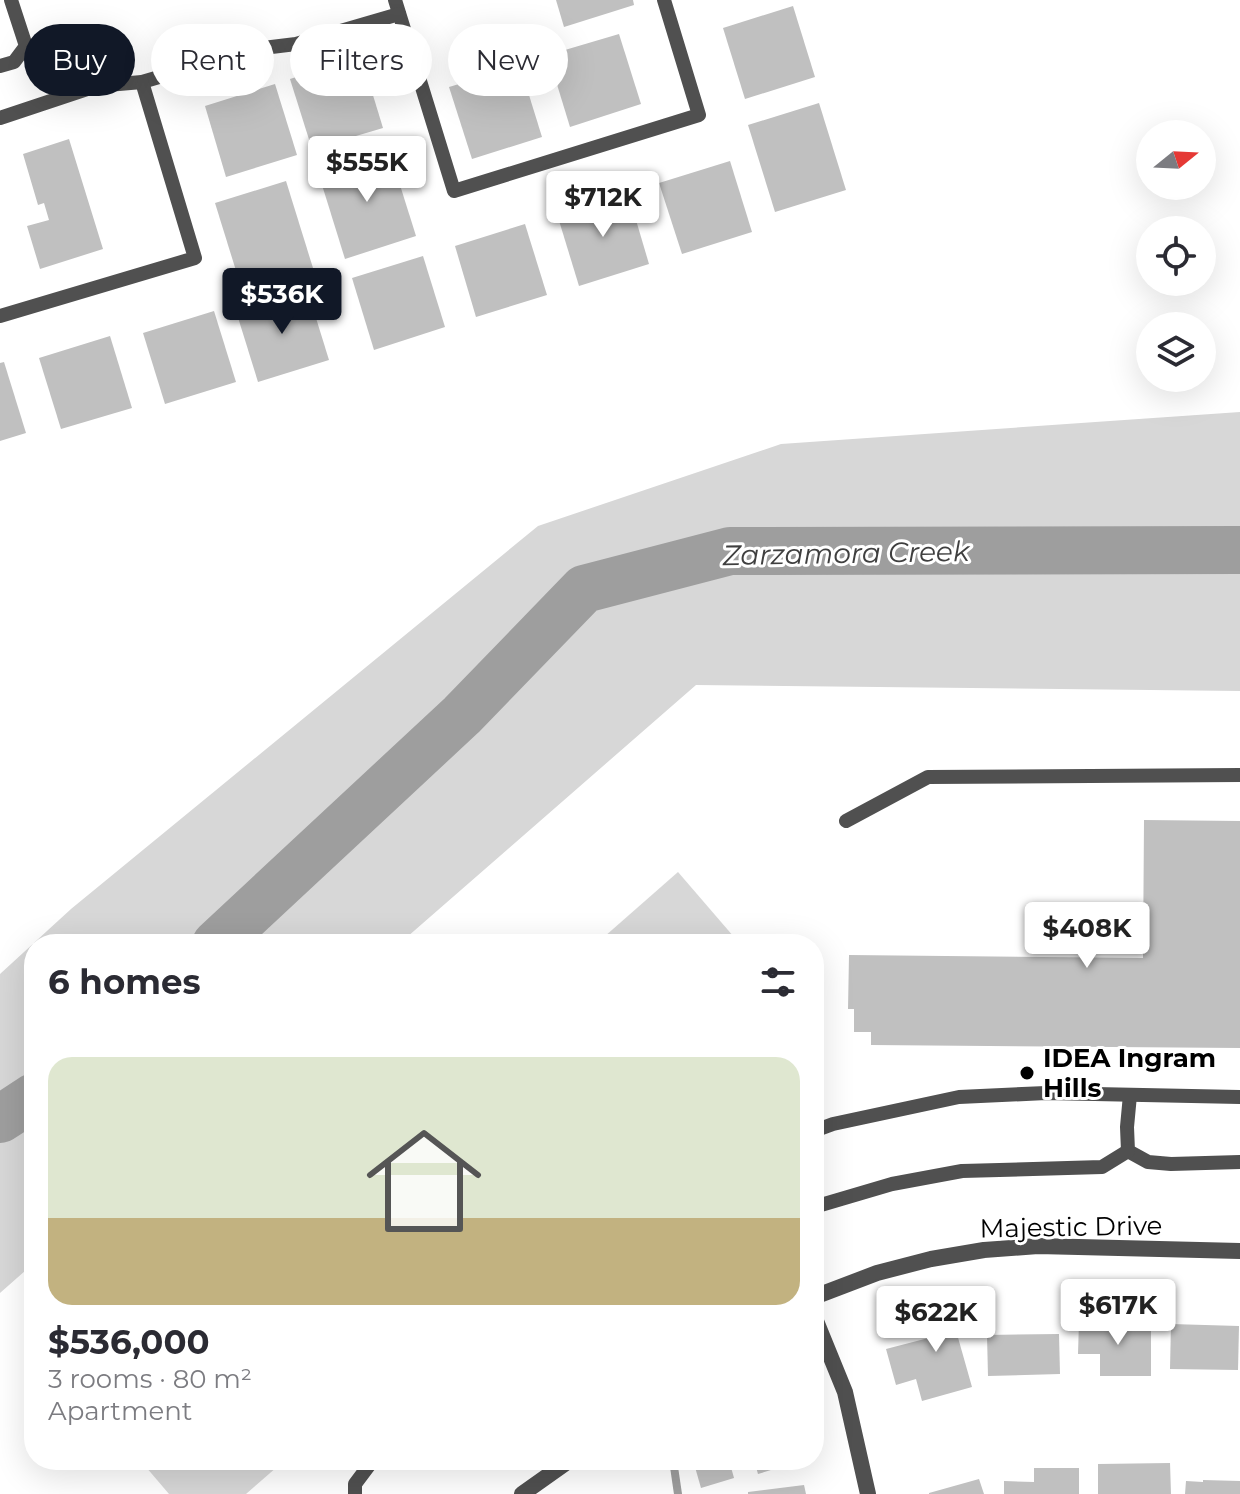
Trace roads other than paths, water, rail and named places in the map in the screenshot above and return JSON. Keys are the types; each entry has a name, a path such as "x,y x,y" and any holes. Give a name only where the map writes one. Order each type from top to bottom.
{"street":[{"name":"Majestic Drive","path":"824,1293 877,1273 984,1250 1038,1246 1240,1251"},
{"path":"824,1341 845,1392 868,1494"},
{"path":"522,1494 556,1470"}],"lane":[{"path":"0,66 14,62 26,46 11,0"},
{"path":"0,118 96,86 142,82 255,49 296,44 397,7 454,191 699,115 664,0"},
{"path":"0,316 195,258 142,82"},
{"path":"846,821 928,777 1240,775"},
{"path":"824,1127 959,1097 1046,1093 1240,1097"},
{"path":"1128,1151 1130,1095"},
{"path":"1128,1151 1148,1162 1240,1162"},
{"path":"824,1204 892,1184 962,1171 1102,1167 1128,1151"},
{"path":"355,1494 355,1484 366,1470"}],"waterway":[{"name":"Zarzamora Creek","path":"227,934 462,715 584,589 730,551 1240,550"},
{"name":"Zarzamora Creek","path":"0,1119 24,1103"},
{"path":"674,1470 678,1494"}],"place":[{"name":"IDEA Ingram Hills","path":"1027,1073"}]}
